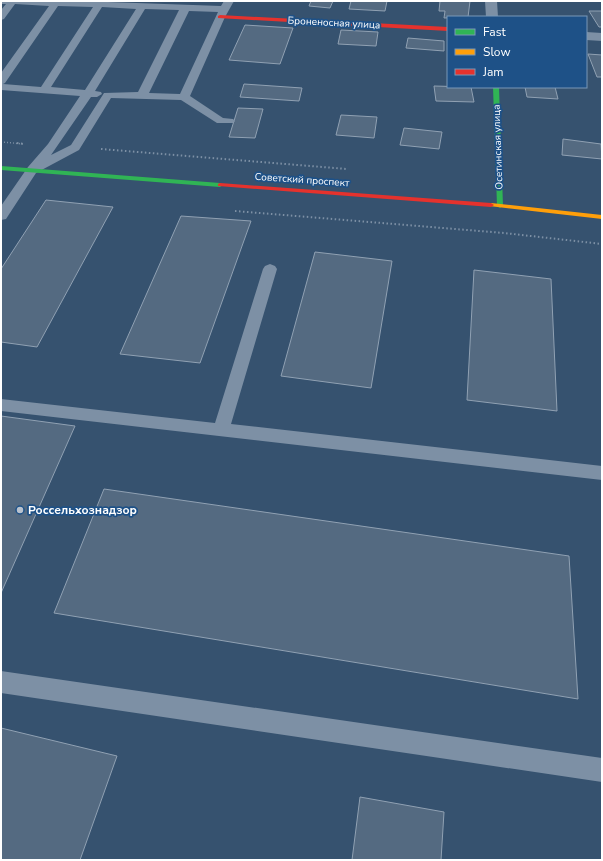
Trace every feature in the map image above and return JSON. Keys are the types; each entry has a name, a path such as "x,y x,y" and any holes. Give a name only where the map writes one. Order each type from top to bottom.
{"main road":[{"name":"Броненосная улица","path":"224,9 447,29"},
{"name":"Осетинская улица","path":"496,88 500,206"},
{"name":"Советский проспект","path":"1,168 500,206 602,217"}],"street":[{"path":"491,1 492,16"},
{"path":"587,36 602,37"}],"lane":[{"path":"1,1 224,9 184,97"},
{"path":"1,17 12,2"},
{"path":"1,81 55,3"},
{"path":"44,90 98,5"},
{"path":"1,216 32,170 52,146 88,93 142,6"},
{"path":"142,96 185,8"},
{"path":"1,87 108,95 184,97 221,121 230,122"},
{"path":"32,170 75,147 108,95"},
{"path":"221,430 270,270"},
{"path":"1,405 602,473"},
{"path":"1,682 602,770"}],"path":[{"path":"393,225 504,233 602,244"}],"building":[{"path":"311,1 333,1 330,8 309,6"},
{"path":"351,1 387,1 385,11 349,9"},
{"path":"440,1 470,1 468,16 447,16 447,18 444,18 445,11 439,11"},
{"path":"589,11 602,11 602,27 599,27"},
{"path":"245,25 293,28 280,64 229,60"},
{"path":"341,30 378,32 376,46 338,44"},
{"path":"408,38 444,41 444,51 406,48"},
{"path":"588,54 602,55 602,77 597,77"},
{"path":"244,84 302,88 299,101 240,97"},
{"path":"434,86 447,86 447,88 471,88 474,102 436,101"},
{"path":"525,88 555,88 558,99 527,97"},
{"path":"238,108 263,109 255,138 229,137"},
{"path":"341,115 377,117 374,138 336,135"},
{"path":"404,128 442,132 439,149 400,145"},
{"path":"563,139 601,144 602,159 562,155"},
{"path":"46,200 113,207 37,347 1,342 1,269"},
{"path":"181,216 251,221 200,363 120,354"},
{"path":"315,252 392,261 371,388 281,376"},
{"path":"474,270 551,279 557,411 467,400"},
{"name":"Россельхознадзор","path":"1,416 75,426 1,593"},
{"path":"104,489 569,556 578,699 54,613"},
{"path":"1,728 117,756 80,860 1,860"},
{"path":"360,797 444,812 441,860 352,860"}],"traffic: fast":[{"path":"496,88 500,206"},
{"path":"1,168 220,185"}],"traffic: slow":[{"path":"491,205 602,217"}],"traffic: jam":[{"path":"220,17 447,29"},
{"path":"220,185 491,205"}],"place":[{"name":"Россельхознадзор","path":"20,510"}]}
